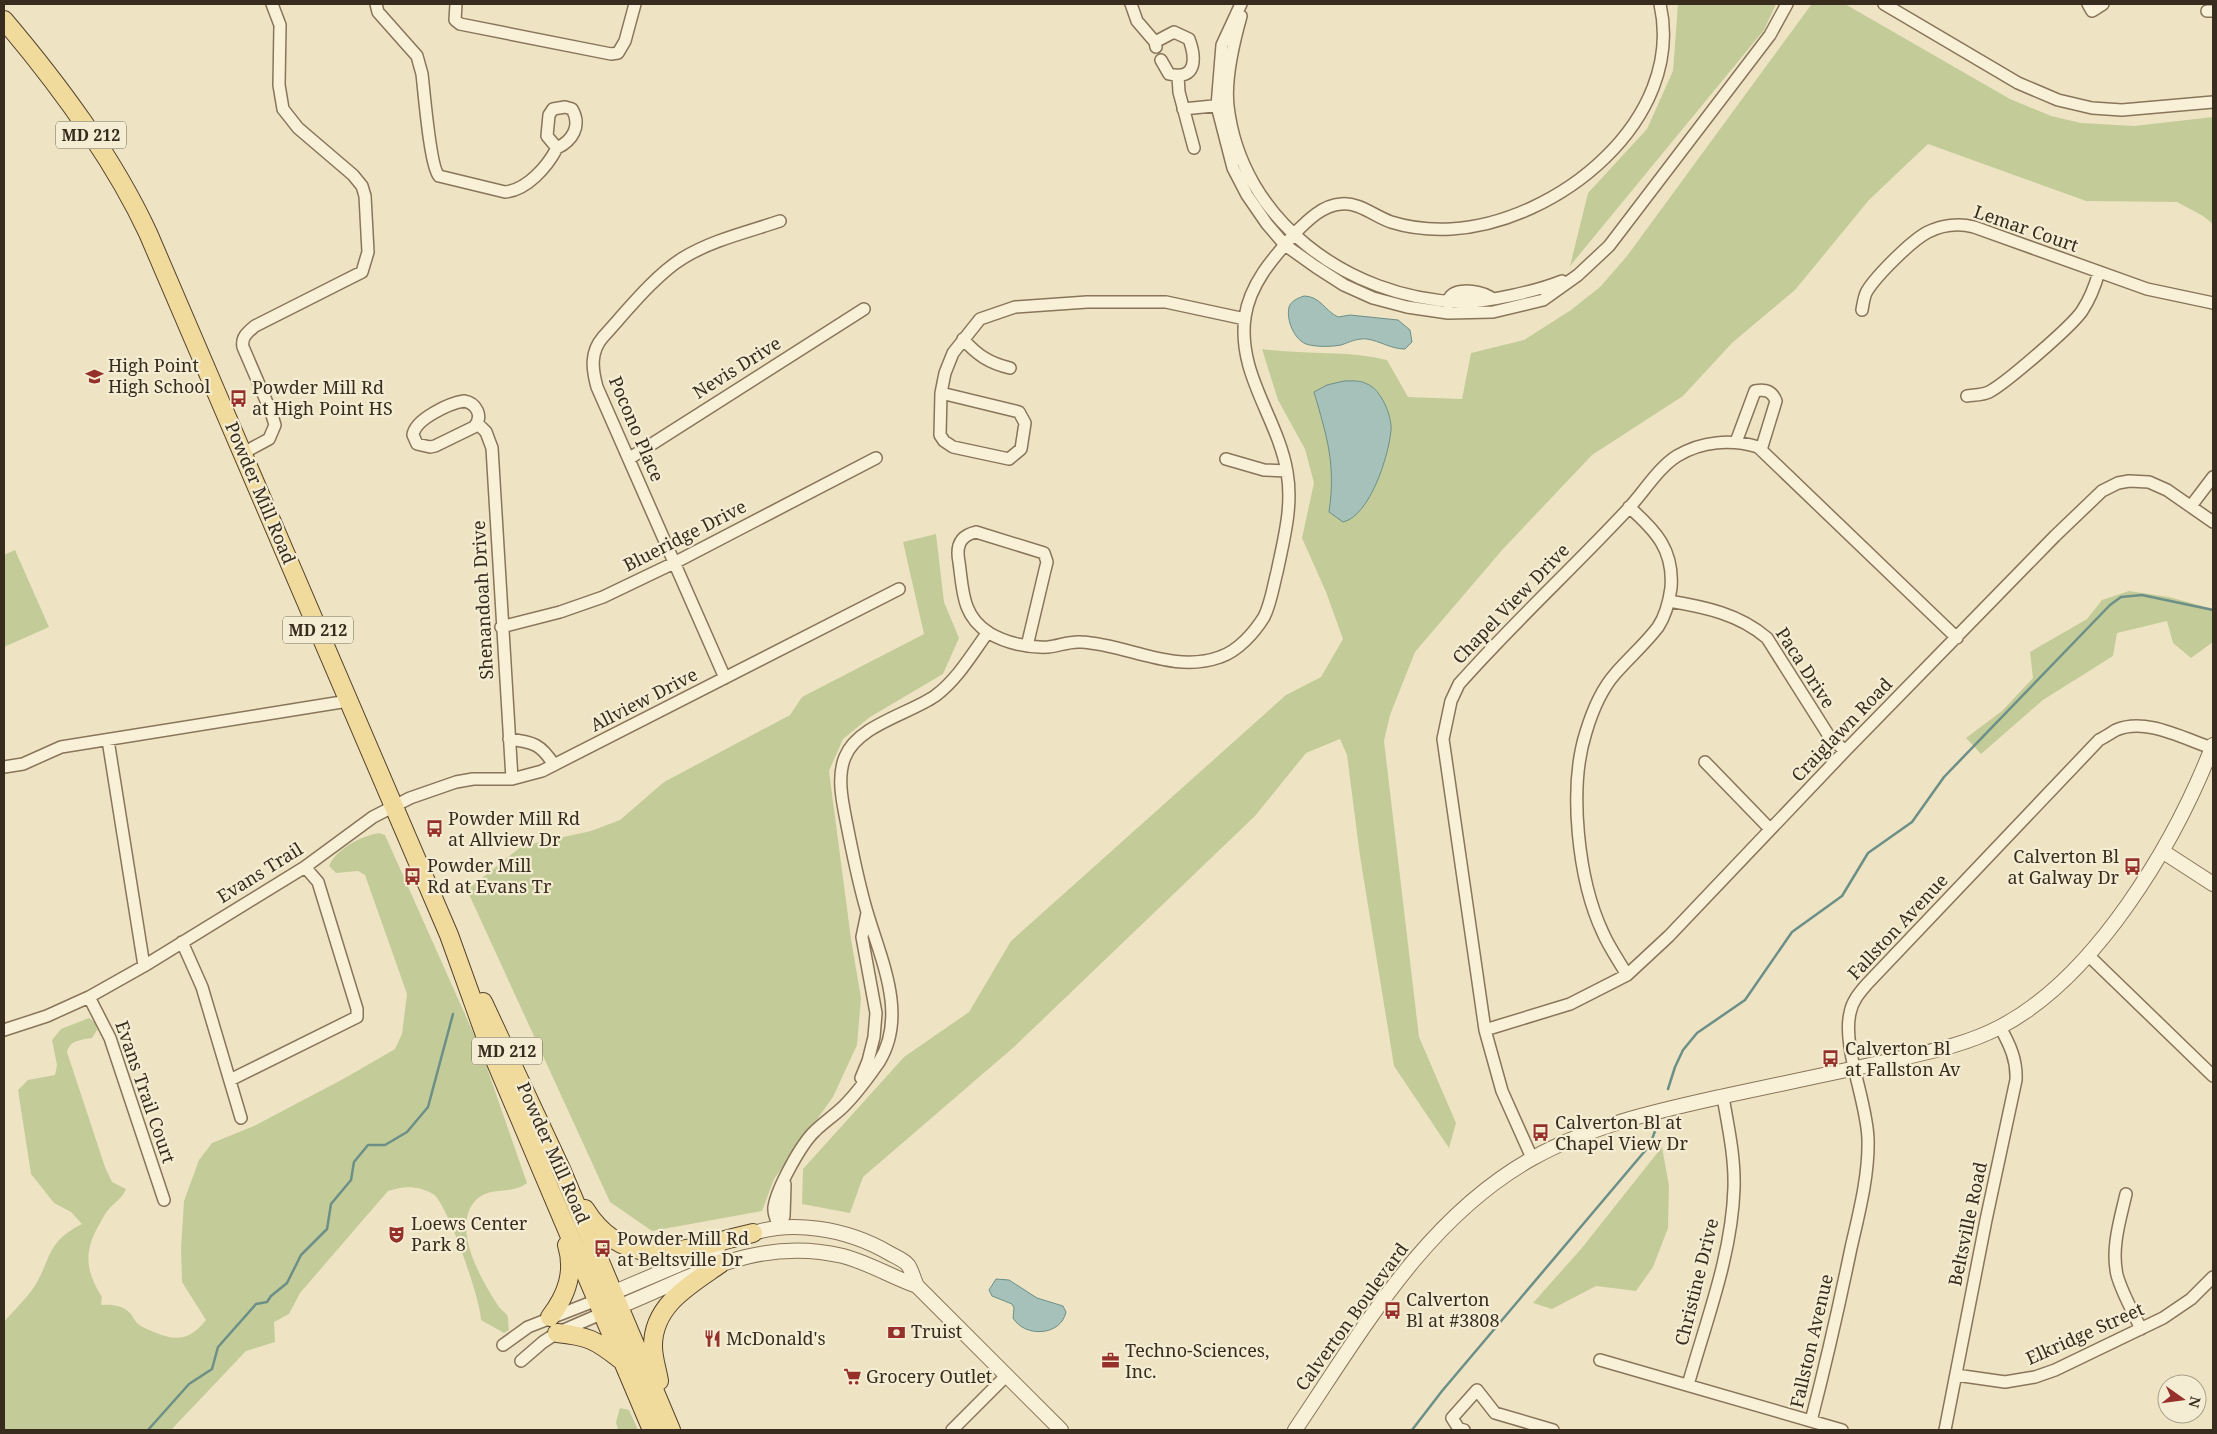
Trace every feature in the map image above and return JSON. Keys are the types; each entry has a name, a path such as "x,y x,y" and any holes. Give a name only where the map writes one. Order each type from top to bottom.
{"main road":[{"name":"Powder Mill Road","path":"4,20 56,85 95,141 131,200 161,262 449,935 502,1040 561,1169 608,1303 623,1362 652,1430"},
{"name":"Powder Mill Road","path":"449,935 489,1046 544,1176 668,1423"},
{"path":"561,1169 600,1229 615,1242 626,1247 644,1251 665,1252 753,1233"},
{"path":"544,1176 569,1252 571,1267 563,1297 550,1317"},
{"path":"668,1423 654,1358 653,1346 658,1324 670,1302 680,1292 720,1264"},
{"path":"556,1333 579,1336 600,1343 623,1362"}],"street":[{"path":"242,453 269,439 275,425 272,412 243,347 242,343 246,334 255,326 362,272 368,252 364,196 359,181 298,128 283,109 279,85 280,25 272,4"},
{"path":"376,4 378,12 419,60 432,157 436,173 439,176 505,192 515,191 537,173 557,148"},
{"path":"456,4 455,20 460,24 611,54 618,53 625,41 635,4"},
{"path":"1131,4 1137,21 1155,44 1174,32 1189,39 1194,54 1194,63 1190,71 1178,76 1169,74 1161,60"},
{"path":"1242,4 1222,45 1222,105 1233,168 1267,224 1285,245 1344,285 1373,298 1407,307 1448,313 1493,312 1542,300 1578,274 1609,246 1770,35 1787,4"},
{"path":"1027,646 1047,562 1044,553 976,532 967,534 961,539 957,553 967,612 988,632 1009,642 1027,646 1048,647 1082,642 1188,663 1221,657 1238,647 1266,613 1286,534 1289,505 1287,471 1279,442 1250,372 1244,348 1245,319 1258,278 1307,221 1330,206 1354,204 1392,222 1412,227 1452,229 1488,223 1518,214 1543,204 1565,191 1617,146 1635,121 1660,65 1664,42 1660,4"},
{"path":"1884,4 2018,83 2058,100 2092,108 2122,110 2213,102"},
{"path":"2088,4 2092,11 2103,4"},
{"path":"1178,76 1179,92 1194,148"},
{"path":"1183,109 1222,105"},
{"path":"1222,105 1238,151 1255,188 1276,217 1293,235 1333,264 1374,283 1410,295 1448,301"},
{"name":"Pocono Place","path":"725,678 630,458 597,387 593,372 593,360 597,344 653,283 680,260 708,246 780,221"},
{"name":"Lemar Court","path":"1862,310 1867,292 1884,270 1924,234 1948,225 1974,227 2147,289 2213,303"},
{"path":"1967,396 1988,392 2002,383 2067,326 2081,312 2092,293 2099,272"},
{"path":"1448,313 1448,301 1452,294 1458,292 1480,292 1492,298 1540,290 1578,274"},
{"path":"1492,298 1493,312"},
{"path":"941,393 1019,412 1025,423 1021,449 1009,459 996,458 953,447 944,441 940,435 941,393 945,373 953,353 980,319 1015,307 1040,304 1166,302 1245,319"},
{"name":"Nevis Drive","path":"630,458 864,309"},
{"path":"963,340 990,363 1010,368"},
{"path":"1736,442 1751,399 1756,391 1764,390 1774,394 1776,401 1761,450"},
{"name":"Shenandoah Drive","path":"478,423 430,447 417,444 414,440 414,430 418,423 456,402 471,402 477,409 478,423 486,432 492,448 512,779"},
{"name":"Chapel View Drive","path":"1532,1158 1502,1091 1485,1030 1444,739 1451,701 1459,684 1629,508 1675,457 1688,450 1723,441 1745,443 1761,450 1957,638"},
{"name":"Blueridge Drive","path":"502,627 583,605 674,563 876,458"},
{"path":"1226,459 1264,470 1287,471"},
{"path":"2191,506 2213,477"},
{"name":"Craiglawn Road","path":"1485,1030 1570,1004 1627,975 1669,936 1845,751 2055,536 2102,491 2118,483 2129,481 2149,482 2167,490 2213,522"},
{"path":"1627,975 1603,934 1594,912 1586,876 1576,808 1585,733 1602,695 1614,675 1659,625 1670,601 1671,582 1668,554 1649,524 1629,508"},
{"name":"Allview Drive","path":"394,808 410,798 456,782 474,778 512,779 530,775 554,765 899,589"},
{"name":"Paca Drive","path":"1670,601 1720,612 1754,627 1767,638 1828,736 1845,751"},
{"path":"853,1094 868,1060 874,1037 885,1012 888,977 867,911 842,800 841,777 845,756 867,731 934,696 950,684 988,632"},
{"path":"4,767 23,764 61,747 348,701"},
{"name":"Fallston Avenue","path":"1811,1421 1835,1323 1859,1210 1867,1157 1866,1117 1848,1025 1850,1012 1859,994 2100,740 2117,730 2130,727 2152,728 2213,747"},
{"path":"509,739 536,744 544,751 554,765"},
{"path":"108,740 144,966"},
{"name":"Calverton Boulevard","path":"1295,1430 1384,1299 1427,1245 1475,1198 1532,1158 1585,1134 1623,1120 1723,1096 1944,1048 2000,1027 2044,997 2088,956 2118,917 2162,851 2188,805 2213,747"},
{"path":"1705,762 1770,829"},
{"name":"Evans Trail","path":"4,1030 47,1016 144,966 305,867 373,817 394,808"},
{"path":"2162,851 2213,884"},
{"path":"230,1080 357,1017 357,1009 318,882 305,867"},
{"path":"780,1228 784,1216 785,1180 794,1159 814,1131 845,1106 879,1061 890,1036 885,1012 862,937 867,911"},
{"path":"182,942 202,988 242,1118"},
{"path":"2088,956 2213,1076"},
{"name":"Evans Trail Court","path":"89,996 110,1038 164,1200"},
{"name":"Beltsville Road","path":"1945,1430 1986,1220 2016,1080 2015,1060 2010,1045 2000,1027"},
{"name":"Christine Drive","path":"1688,1386 1725,1253 1732,1209 1732,1157 1723,1096"},
{"path":"2126,1194 2117,1235 2116,1264 2121,1285 2142,1328"},
{"path":"522,1361 556,1333 608,1303 753,1233 780,1228 822,1230 866,1241 907,1264 917,1286 1061,1430"},
{"path":"503,1345 528,1327 550,1317 608,1303 720,1264 756,1254 803,1250 850,1258 871,1265 894,1278 917,1286"},
{"name":"Elkridge Street","path":"1956,1375 2004,1382 2035,1377 2083,1358 2179,1308 2213,1277"},
{"path":"1600,1360 1842,1430"},
{"path":"952,1430 1006,1376"},
{"path":"1464,1430 1459,1429 1452,1418 1477,1390 1495,1413 1553,1430"}],"green space":[{"path":"1678,4 1776,4 1764,30 1570,266 1588,193 1647,129 1673,71"},
{"path":"1845,4 2010,99 2051,116 2081,123 2134,126 2213,117 2213,224 2203,216 2177,202 2086,201 1928,144 1869,200 1795,290 1732,343 1683,396 1592,455 1503,549 1415,652 1390,715 1384,741 1419,1037 1456,1123 1449,1148 1394,1066 1360,856 1347,755 1340,739 1306,753 1255,816 1014,1047 863,1177 850,1213 802,1204 803,1169 904,1057 969,1012 1011,941 1286,695 1321,677 1343,639 1326,592 1302,538 1314,483 1305,449 1278,400 1262,349 1356,355 1387,360 1408,397 1462,399 1471,353 1524,340 1571,310 1600,287 1627,256 1811,5"},
{"path":"936,534 944,602 959,638 943,674 870,717 843,739 829,771 851,939 861,998 857,1045 833,1097 774,1179 762,1211 652,1231 610,1202 467,890 522,846 591,831 620,820 664,782 790,715 802,697 924,634 903,542"},
{"path":"15,550 49,627 4,647 4,555"},
{"path":"2129,591 2169,597 2213,609 2213,642 2191,658 2173,643 2167,621 2117,633 2113,656 2043,700 1981,754 1966,738 2002,711 2033,678 2030,652 2087,619 2102,600"},
{"path":"379,833 385,835 480,1048 527,1183 515,1189 495,1191 477,1199 469,1210 466,1224 467,1238 477,1269 499,1307 507,1315 509,1330 504,1333 481,1320 480,1309 470,1274 454,1232 439,1201 433,1194 421,1189 411,1187 400,1188 388,1191 300,1293 289,1314 274,1322 275,1342 246,1351 171,1430 4,1430 4,1322 32,1290 50,1253 61,1238 82,1224 71,1212 54,1203 31,1174 18,1090 28,1080 55,1075 57,1065 52,1040 61,1029 89,1018 96,1023 97,1030 92,1038 73,1043 67,1052 105,1167 112,1182 126,1189 121,1198 106,1212 90,1244 88,1262 93,1279 102,1297 101,1305 124,1308 137,1323 162,1335 176,1338 194,1332 206,1320 182,1282 181,1248 184,1201 199,1160 212,1143 254,1126 395,1049 402,1034 407,994 365,875 358,871 336,873 329,866 337,854 350,844"},
{"path":"1662,1147 1669,1186 1668,1228 1653,1267 1636,1291 1596,1286 1552,1309 1533,1303 1581,1249"},
{"path":"620,1408 629,1410 638,1430 618,1430 616,1422"}],"water":[{"path":"1304,296 1314,298 1338,317 1350,315 1398,320 1410,330 1412,342 1405,349 1395,348 1367,339 1333,346 1306,344 1295,334 1288,312 1291,303"},
{"path":"1344,381 1362,382 1377,391 1388,411 1391,430 1382,469 1370,497 1362,509 1353,517 1343,522 1329,512 1331,465 1314,392 1327,385"},
{"path":"996,1279 1009,1280 1037,1298 1063,1306 1066,1312 1063,1320 1050,1330 1042,1332 1026,1329 1013,1318 1014,1308 1012,1304 992,1296 989,1290"}],"waterway":[{"path":"1668,1089 1683,1050 1697,1033 1745,1000 1792,932 1842,896 1868,853 1912,822 1944,777 2110,605 2121,597 2142,595 2213,610"},
{"path":"148,1430 189,1384 212,1369 218,1347 256,1304 267,1302 271,1296 287,1283 301,1255 327,1229 331,1204 351,1180 354,1162 368,1145 385,1145 407,1132 428,1107 453,1014"},
{"path":"1412,1430 1442,1391 1650,1145 1655,1131"}],"place":[{"name":"High Point High School","path":"94,376"},
{"name":"Powder Mill Rd at High Point HS","path":"238,398"},
{"name":"Powder Mill Rd at Allview Dr","path":"434,829"},
{"name":"Calverton Bl at Galway Dr","path":"2133,867"},
{"name":"Powder Mill Rd at Evans Tr","path":"413,876"},
{"name":"Calverton Bl at Fallston Av","path":"1831,1059"},
{"name":"Calverton Bl at Chapel View Dr","path":"1541,1133"},
{"name":"Loews Center Park 8","path":"397,1234"},
{"name":"Powder Mill Rd at Beltsville Dr","path":"603,1249"},
{"name":"Calverton Bl at #3808","path":"1392,1310"},
{"name":"Truist","path":"897,1332"},
{"name":"McDonald's","path":"712,1339"},
{"name":"Techno-Sciences, Inc.","path":"1111,1361"},
{"name":"Grocery Outlet","path":"852,1377"}]}
